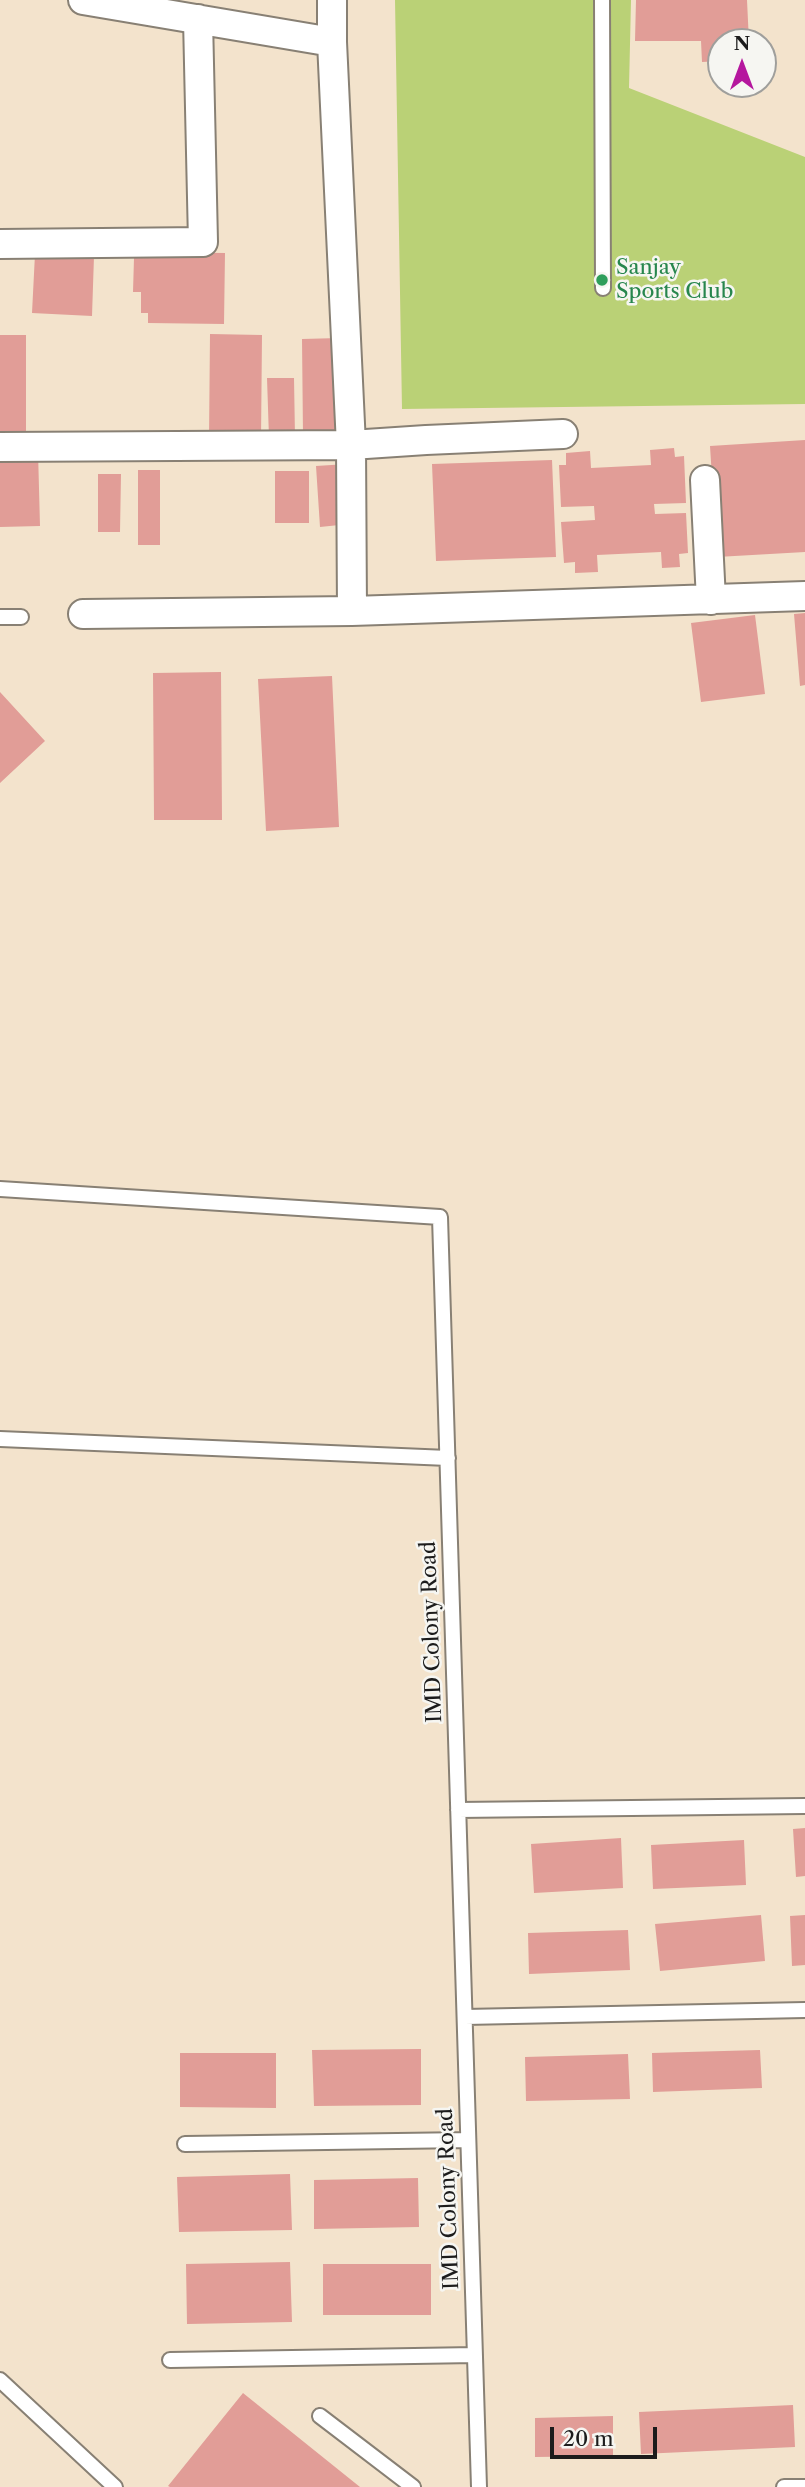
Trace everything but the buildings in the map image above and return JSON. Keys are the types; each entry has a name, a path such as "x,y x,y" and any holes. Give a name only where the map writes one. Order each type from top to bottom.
{"street":[{"path":"83,0 332,41"},
{"path":"332,0 351,445 352,611"},
{"path":"0,244 203,242 198,19"},
{"path":"0,447 351,445 426,439 563,434"},
{"path":"705,480 711,600"},
{"path":"83,614 352,611 805,596"}],"lane":[{"path":"602,0 603,288"},
{"path":"0,617 21,617"},
{"name":"IMD Colony Road","path":"0,1189 440,1217 479,2487"},
{"path":"0,1439 448,1458"},
{"path":"458,1810 805,1806"},
{"path":"464,2017 805,2010"},
{"path":"185,2144 468,2140"},
{"path":"170,2360 475,2355"},
{"path":"0,2380 115,2487"},
{"path":"320,2416 413,2487"},
{"path":"784,2487 805,2487"}],"green space":[{"name":"Sanjay Sports Club","path":"395,0 631,0 629,88 805,157 805,404 402,409"}],"place":[{"name":"Sanjay Sports Club","path":"602,280"}]}
